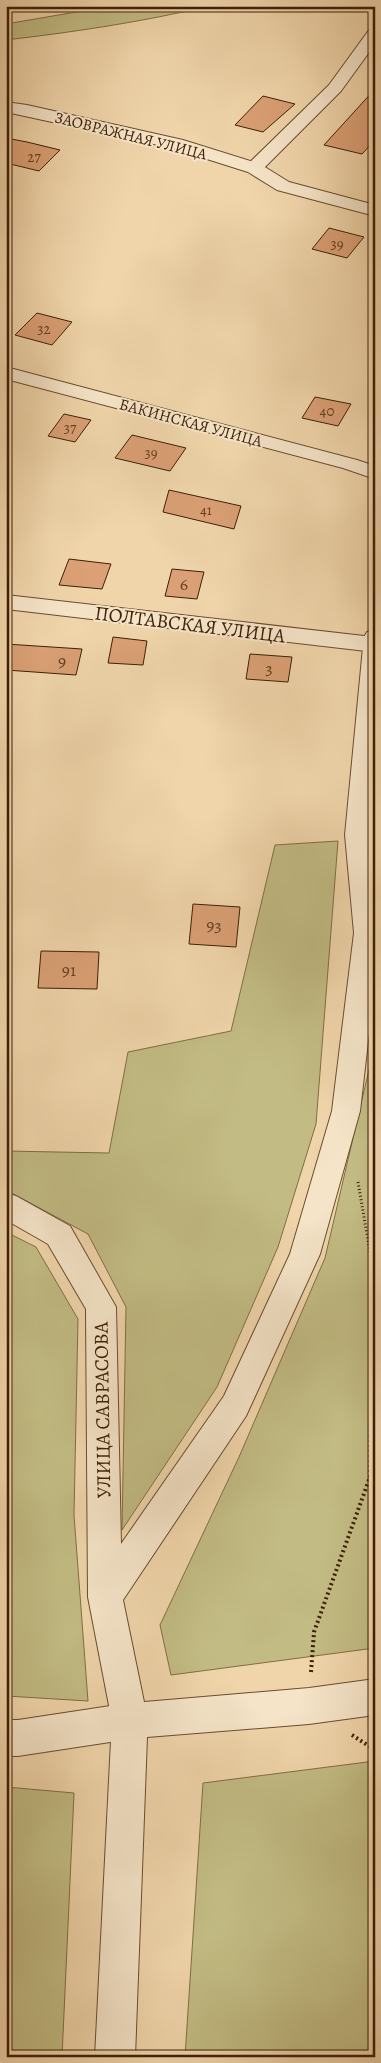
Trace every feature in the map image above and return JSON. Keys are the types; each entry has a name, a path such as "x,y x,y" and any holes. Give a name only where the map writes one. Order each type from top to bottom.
{"street":[{"path":"254,168 335,88 375,33"},
{"name":"ЗАОВРАЖНАЯ УЛИЦА","path":"6,107 177,144 254,168 284,186 375,211"},
{"name":"БАКИНСКАЯ УЛИЦА","path":"6,373 350,464 375,474"},
{"name":"ПОЛТАВСКАЯ УЛИЦА","path":"6,602 374,641"},
{"path":"104,1597 235,1406 305,1254 343,1121 367,933 358,835 374,641"},
{"name":"УЛИЦА САВРАСОВА","path":"6,1205 59,1235 101,1307 104,1597 130,1721 115,2057"},
{"path":"6,1738 18,1738 130,1721 309,1706 375,1697"}],"path":[{"path":"357,1176 373,1269 370,1477 375,1503"},
{"path":"309,1706 314,1632 370,1477"}],"shaded area":[{"path":"111,6 209,6 108,26 6,40 6,24"},
{"path":"338,841 316,1124 278,1247 217,1387 122,1530 126,1307 88,1234 6,1190 6,1151 109,1153 128,1052 231,1031 275,845"},
{"path":"375,1044 375,1648 171,1675 160,1625 239,1457 325,1258"},
{"path":"6,1232 36,1247 78,1319 74,1515 88,1701 6,1696"},
{"path":"375,1761 375,2057 185,2057 203,1783"},
{"path":"6,1787 74,1793 62,2057 6,2057"}],"building":[{"path":"375,89 375,140 362,154 324,145"},
{"path":"263,96 295,104 263,132 235,125"},
{"path":"6,138 60,150 39,171 6,163"},
{"path":"329,228 364,237 347,258 312,249"},
{"path":"37,313 72,322 52,345 15,335"},
{"path":"315,397 351,404 338,426 302,418"},
{"path":"64,414 91,420 75,442 48,436"},
{"path":"132,435 186,448 170,471 115,458"},
{"path":"169,490 241,506 234,529 163,512"},
{"path":"69,559 111,564 102,589 59,585"},
{"path":"172,569 204,572 197,599 165,596"},
{"path":"113,637 147,641 143,665 108,663"},
{"path":"6,644 82,649 76,675 6,670"},
{"path":"250,654 292,657 288,682 246,679"},
{"path":"193,904 240,907 236,947 189,944"},
{"path":"41,951 99,952 97,989 38,988"}]}
